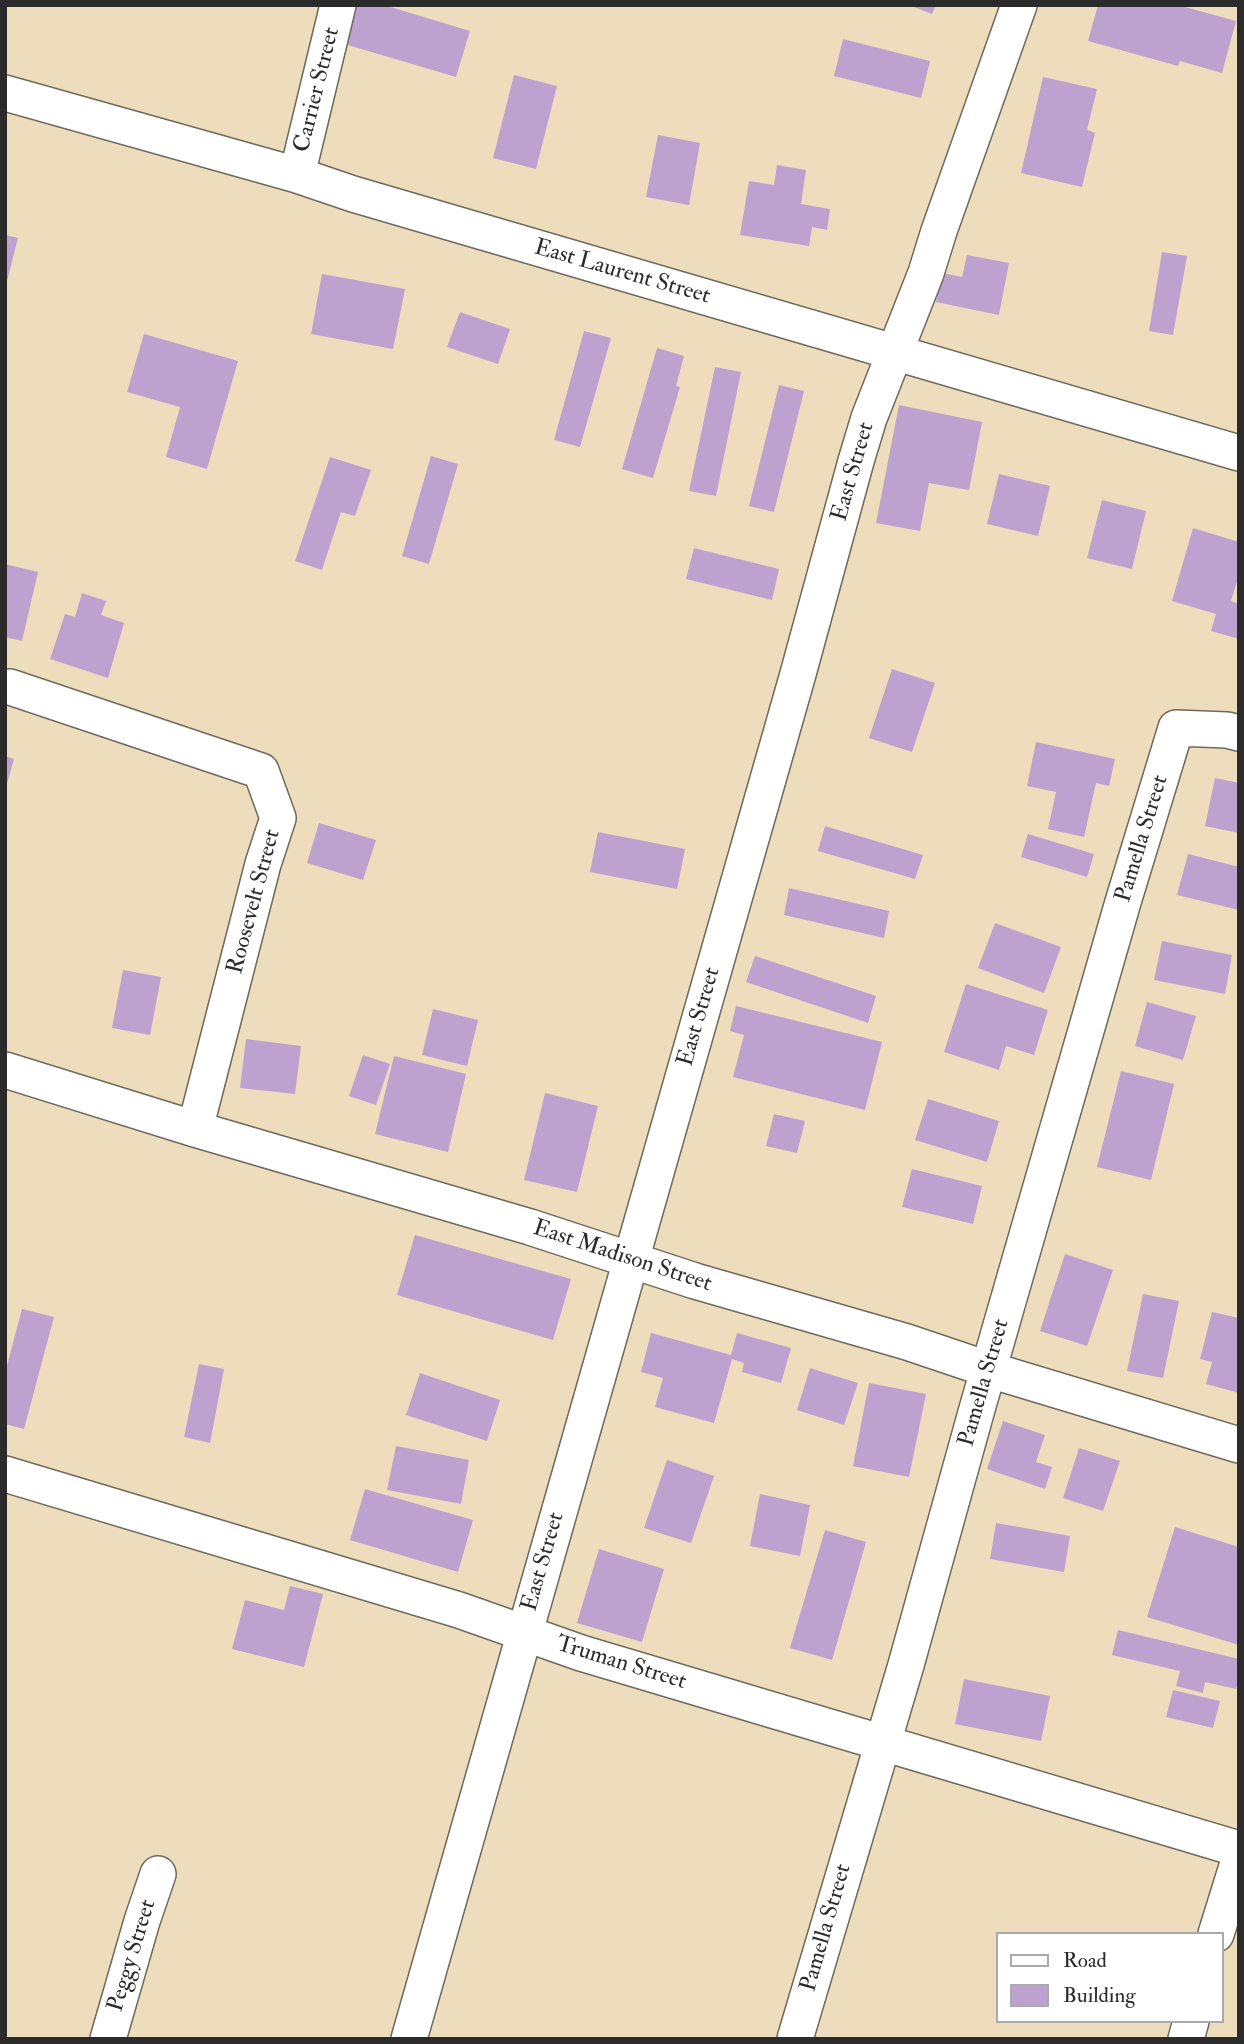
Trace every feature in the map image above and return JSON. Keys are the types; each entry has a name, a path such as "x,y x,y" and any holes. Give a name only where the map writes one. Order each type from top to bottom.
{"street":[{"name":"Carrier Street","path":"297,175 338,5"},
{"name":"East Street","path":"409,2039 799,674 856,461 869,418 926,273 1019,5"},
{"name":"East Laurent Street","path":"5,93 297,175 353,194 1239,453"},
{"name":"Roosevelt Street","path":"9,687 261,771 278,818 263,864 195,1129"},
{"name":"Pamella Street","path":"795,2039 906,1665 1123,902 1176,728 1239,733"},
{"name":"East Madison Street","path":"5,1070 530,1227 695,1281 907,1342 990,1370 1239,1445"},
{"name":"Truman Street","path":"5,1474 446,1606 581,1653 1239,1849"},
{"path":"1217,1932 1239,1860"},
{"name":"Peggy Street","path":"108,2039 158,1874"}],"building":[{"path":"352,5 384,5 470,31 456,77 341,43"},
{"path":"909,5 936,5 932,14"},
{"path":"1098,5 1178,5 1236,21 1222,73 1180,61 1178,66 1088,41"},
{"path":"843,39 930,61 921,98 834,76"},
{"path":"514,75 557,86 536,169 493,158"},
{"path":"1043,77 1097,89 1087,130 1095,133 1082,187 1021,173"},
{"path":"658,135 700,143 689,205 646,197"},
{"path":"777,165 806,170 801,204 830,209 827,230 812,227 809,246 740,235 749,181 774,185"},
{"path":"5,235 18,238 6,285 5,285"},
{"path":"1162,252 1187,256 1173,335 1149,331"},
{"path":"967,255 1009,263 999,315 936,302 942,273 962,277"},
{"path":"322,274 405,289 393,349 311,334"},
{"path":"460,312 510,329 498,364 447,347"},
{"path":"584,331 611,338 580,447 554,440"},
{"path":"144,334 238,361 207,469 166,457 180,407 127,392"},
{"path":"657,348 684,356 676,386 680,387 653,478 622,469"},
{"path":"715,367 741,372 716,496 689,491"},
{"path":"779,385 804,391 774,512 749,506"},
{"path":"899,405 982,422 969,490 929,483 920,531 876,523"},
{"path":"431,456 458,464 429,564 402,556"},
{"path":"330,457 371,470 355,516 341,512 322,570 295,561"},
{"path":"999,474 1050,486 1038,536 987,524"},
{"path":"1102,500 1146,511 1132,569 1087,558"},
{"path":"1193,528 1239,542 1239,575 1231,601 1239,604 1239,639 1211,631 1216,614 1172,601"},
{"path":"694,548 779,569 772,600 686,579"},
{"path":"5,564 38,572 22,641 5,637"},
{"path":"82,593 106,601 101,615 124,623 108,678 50,659 65,614 75,617"},
{"path":"892,669 935,683 912,752 869,738"},
{"path":"1036,742 1115,759 1109,786 1096,783 1084,837 1048,829 1056,792 1027,786"},
{"path":"5,756 14,759 6,787 5,786"},
{"path":"1215,778 1239,783 1239,833 1205,826"},
{"path":"319,823 376,840 363,880 307,863"},
{"path":"825,826 923,855 915,879 818,851"},
{"path":"598,832 685,849 677,889 590,872"},
{"path":"1028,834 1094,854 1087,877 1021,857"},
{"path":"1188,854 1239,867 1239,910 1177,895"},
{"path":"789,888 889,911 884,938 784,915"},
{"path":"995,923 1061,947 1044,993 978,968"},
{"path":"1162,941 1232,955 1225,994 1154,980"},
{"path":"755,956 876,996 868,1023 746,982"},
{"path":"123,970 161,977 150,1035 112,1028"},
{"path":"966,984 1048,1010 1034,1055 1006,1046 999,1070 944,1052"},
{"path":"1147,1002 1196,1016 1183,1060 1135,1046"},
{"path":"736,1006 882,1042 865,1110 733,1077 744,1035 730,1031"},
{"path":"433,1009 478,1020 467,1066 422,1055"},
{"path":"246,1039 301,1046 295,1094 240,1088"},
{"path":"363,1055 390,1064 376,1105 349,1096"},
{"path":"394,1056 466,1074 448,1152 375,1134"},
{"path":"1121,1071 1174,1084 1151,1180 1097,1167"},
{"path":"545,1093 598,1106 577,1192 524,1180"},
{"path":"928,1099 999,1121 987,1162 915,1140"},
{"path":"774,1114 805,1121 797,1153 766,1146"},
{"path":"912,1169 982,1186 973,1224 902,1207"},
{"path":"415,1235 571,1279 553,1340 397,1295"},
{"path":"1065,1254 1113,1270 1087,1346 1040,1331"},
{"path":"1143,1294 1179,1301 1163,1378 1127,1371"},
{"path":"22,1309 54,1317 24,1429 5,1424 5,1373"},
{"path":"1212,1312 1239,1318 1239,1393 1206,1384 1212,1362 1200,1359"},
{"path":"651,1333 731,1355 737,1333 791,1348 781,1383 742,1372 744,1363 732,1359 714,1423 655,1407 663,1378 641,1372"},
{"path":"199,1364 224,1369 210,1443 184,1437"},
{"path":"810,1368 858,1383 844,1425 797,1410"},
{"path":"420,1373 500,1400 487,1441 406,1415"},
{"path":"869,1383 926,1394 909,1477 853,1466"},
{"path":"1003,1421 1045,1435 1036,1462 1052,1467 1045,1489 987,1469"},
{"path":"396,1446 469,1460 461,1504 387,1490"},
{"path":"1079,1448 1120,1461 1103,1511 1063,1498"},
{"path":"667,1460 714,1476 691,1543 644,1528"},
{"path":"365,1489 473,1520 458,1572 350,1540"},
{"path":"760,1494 810,1505 800,1556 750,1546"},
{"path":"996,1523 1070,1536 1064,1572 990,1559"},
{"path":"1175,1527 1239,1547 1239,1645 1147,1617"},
{"path":"825,1530 866,1542 832,1660 790,1648"},
{"path":"599,1549 664,1569 642,1642 577,1623"},
{"path":"290,1586 323,1594 304,1667 232,1649 245,1600 284,1610"},
{"path":"1118,1630 1239,1659 1236,1689 1205,1682 1203,1693 1176,1686 1180,1671 1112,1655"},
{"path":"964,1679 1050,1696 1041,1741 955,1724"},
{"path":"1173,1690 1220,1701 1213,1728 1166,1717"}]}
